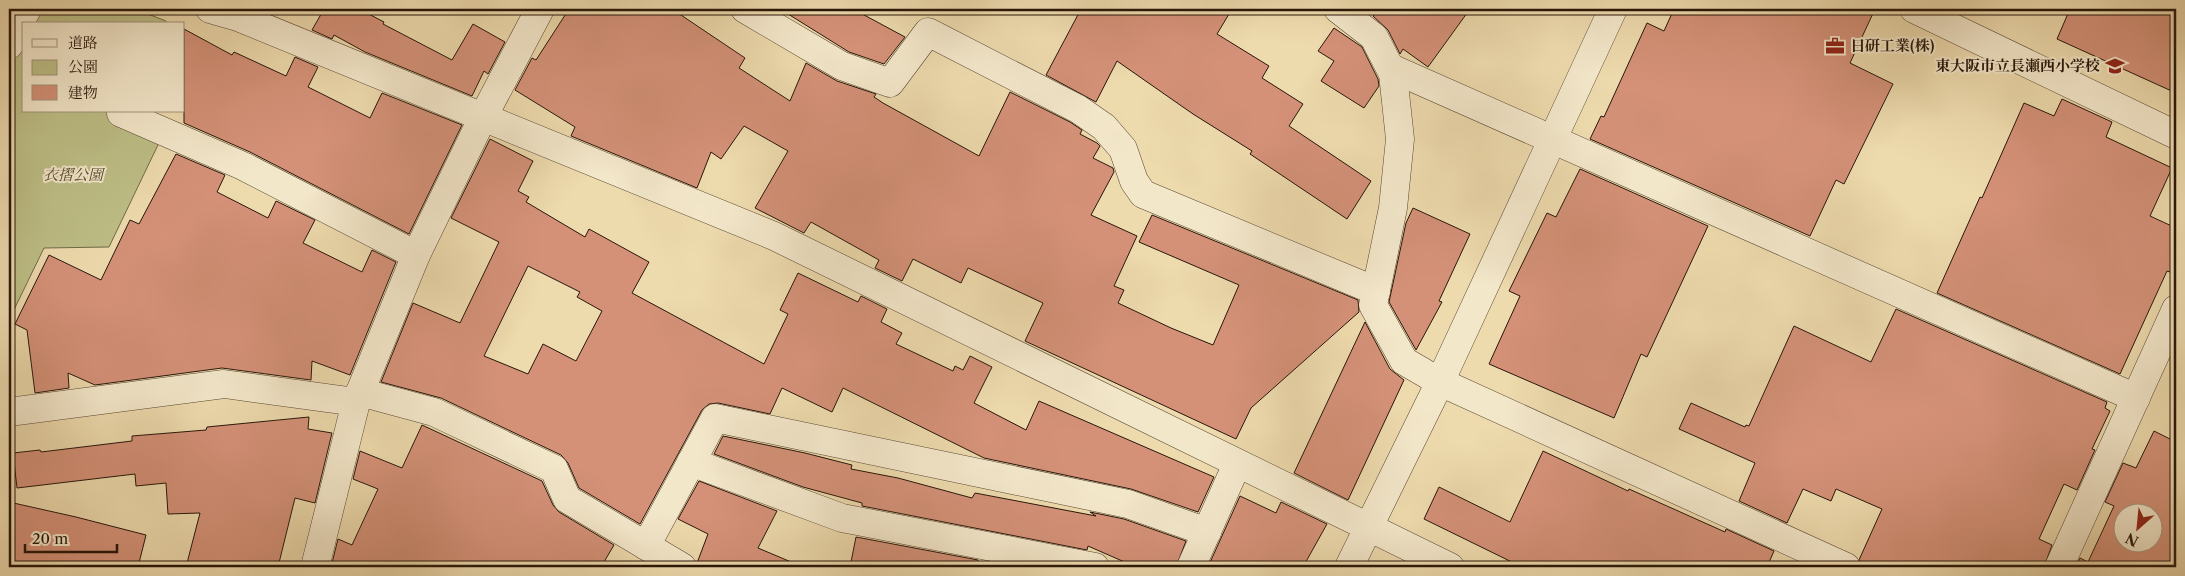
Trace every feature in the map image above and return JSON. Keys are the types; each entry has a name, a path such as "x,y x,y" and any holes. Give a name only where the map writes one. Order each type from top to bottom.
{"street":[{"path":"9,45 27,9"},
{"path":"210,9 238,17 774,236 1450,567"},
{"path":"315,567 358,397 416,255 483,117 540,9"},
{"path":"745,9 842,66 890,83 928,32 1078,109 1104,128 1123,149 1134,181 1143,194 1376,291"},
{"path":"1338,9 1374,37 1393,74 1400,139 1393,208 1373,305 1404,361 1440,382 1846,567"},
{"path":"1349,567 1440,382 1613,9"},
{"path":"1914,9 2176,135"},
{"path":"1390,68 2136,398"},
{"path":"121,113 243,166 416,255"},
{"path":"2058,567 2176,309"},
{"path":"9,412 224,384 358,397 434,412 554,469 567,500 682,567"},
{"path":"646,546 715,418 1128,504 1207,532"},
{"path":"690,462 842,518 1095,567"},
{"path":"1191,567 1237,464"}],"green space":[{"path":"35,9 135,9 166,21 166,22 29,22"},
{"name":"衣摺公園","path":"22,37 22,112 142,112 168,124 109,247 44,248 9,320 9,65"}],"building":[{"path":"324,9 359,9 384,22 383,24 452,60 473,24 505,42 488,74 484,71 472,96 365,52 334,35 332,39 312,30"},
{"path":"569,9 672,9 745,58 739,68 790,101 806,63 837,81 876,94 874,97 883,103 979,156 1010,92 1070,122 1082,130 1080,134 1100,146 1093,158 1113,168 1114,172 1091,215 1137,236 1114,286 1124,290 1118,303 1213,345 1239,285 1139,242 1152,215 1358,300 1359,312 1251,408 1236,439 1025,341 1043,303 968,268 961,283 913,259 902,281 875,268 879,260 811,222 804,233 755,208 788,151 744,126 721,159 711,152 697,188 571,136 575,127 515,90 532,58 536,60"},
{"path":"780,9 853,9 905,37 884,64 849,52"},
{"path":"1081,9 1232,9 1217,34 1269,66 1262,78 1303,104 1289,126 1371,181 1347,219 1250,154 1252,151 1193,114 1117,61 1096,102 1046,75"},
{"path":"1379,9 1470,9 1428,67 1403,49 1400,54 1388,30 1373,16"},
{"path":"1674,9 1875,9 1850,63 1893,84 1844,184 1836,180 1810,236 1590,139 1601,116 1604,117 1647,23 1664,31"},
{"path":"2070,9 2176,9 2176,93 2057,39"},
{"path":"1334,28 1362,47 1378,79 1379,86 1364,108 1321,81 1334,61 1318,51"},
{"path":"185,30 232,55 234,52 286,76 295,57 318,67 308,87 370,118 382,93 462,125 409,234 250,152 184,123"},
{"path":"2062,99 2112,122 2106,137 2172,168 2150,216 2176,228 2176,257 2170,272 2167,271 2120,374 1937,293 2024,103 2054,116"},
{"path":"490,139 533,161 518,191 529,197 526,202 585,237 589,229 649,262 632,293 764,364 788,314 780,310 798,273 858,302 861,296 887,309 881,322 902,333 896,344 953,371 955,366 963,370 970,356 992,367 974,403 1026,430 1039,401 1214,477 1198,512 1131,489 984,458 843,388 832,412 782,388 770,414 718,403 709,404 702,410 640,524 579,488 568,463 561,455 441,398 381,382 413,303 460,323 499,242 451,218","holes":["528,266 580,292 577,297 602,311 576,361 543,344 528,374 484,356"]},
{"path":"176,154 225,175 217,192 268,218 276,201 315,220 303,243 362,272 372,250 396,262 350,375 312,361 311,380 222,368 95,385 68,373 69,388 35,393 27,330 15,324 49,255 101,280 130,220 139,224"},
{"path":"1580,169 1708,226 1647,357 1641,354 1614,418 1489,364 1520,296 1509,291 1547,213 1556,217"},
{"path":"1413,208 1470,234 1439,301 1442,302 1416,350 1389,302 1406,223"},
{"path":"1896,309 2107,402 2105,408 2110,411 2092,449 2095,450 2077,490 2064,484 2039,539 2052,545 2044,567 1861,567 1859,560 1882,509 1836,489 1831,501 1803,489 1787,523 1739,501 1755,463 1679,429 1691,403 1745,427 1746,425 1749,426 1794,326 1871,362"},
{"path":"1365,322 1390,369 1404,380 1348,500 1294,473"},
{"path":"309,417 308,429 332,433 315,503 295,498 278,567 186,567 200,513 168,514 166,483 136,486 135,474 17,488 13,453 40,450 41,452 132,441 132,436 206,430 207,427"},
{"path":"422,425 542,481 553,505 559,512 614,545 601,567 331,567 338,539 352,545 378,489 353,479 360,451 402,468"},
{"path":"2154,431 2176,442 2176,567 2076,567 2080,558 2088,562 2112,510 2112,554 2162,554 2162,504 2112,505 2105,502 2123,463 2136,468"},
{"path":"723,436 805,453 852,465 851,469 898,478 972,498 975,493 1096,516 1090,512 1124,519 1186,541 1176,567 1136,567 1088,546 1087,550 862,506 862,503 803,487 714,454"},
{"path":"1543,451 1628,491 1629,489 1725,532 1726,529 1774,551 1767,567 1522,567 1424,519 1439,487 1510,522"},
{"path":"699,481 777,511 758,548 803,567 698,567 697,563 708,534 678,519"},
{"path":"1240,496 1276,513 1281,502 1327,524 1303,567 1208,567"},
{"path":"9,502 146,535 138,567 9,567"},
{"path":"856,537 978,560 977,567 850,567"}],"place":[{"name":"日研工業(株)","path":"1835,46"},
{"name":"東大阪市立長瀬西小学校","path":"2115,66"}]}
